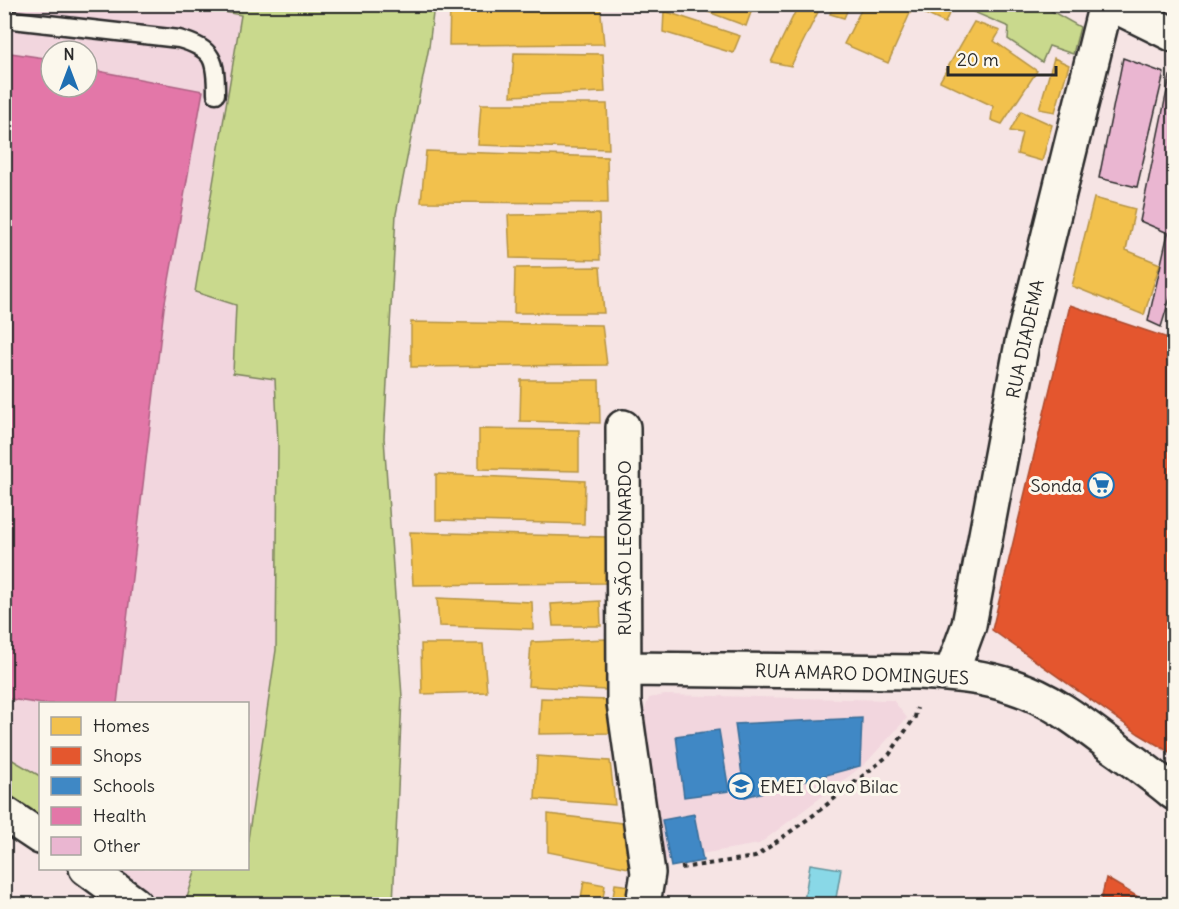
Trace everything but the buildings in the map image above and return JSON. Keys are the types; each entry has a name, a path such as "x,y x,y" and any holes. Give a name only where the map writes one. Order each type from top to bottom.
{"street":[{"name":"RUA DIADEMA","path":"951,674 969,625 1022,343 1106,4"},
{"path":"1111,4 1174,35"},
{"name":"RUA SÃO LEONARDO","path":"623,427 624,703 646,889"},
{"name":"RUA AMARO DOMINGUES","path":"624,669 919,672 984,678 1015,687 1045,700 1079,722 1174,793"},
{"path":"4,813 39,836"},
{"path":"89,870 135,904"}],"lane":[{"path":"4,19 179,39 196,44 211,55 216,74 216,94"}],"path":[{"path":"646,889 755,857 815,814 889,755 915,717 919,672"}],"shaded area":[{"path":"4,5 434,5 429,47 396,214 384,438 402,697 393,904 134,904 86,870 249,870 249,702 39,702 39,839 5,816"},
{"name":"EMEI Olavo Bilac","path":"665,695 893,700 907,718 865,764 759,844 659,861 638,727 649,698"}],"green space":[{"path":"186,5 434,5 429,47 396,214 384,438 402,697 393,904 185,904 196,870 249,870 249,832 276,650 278,444 275,379 233,373 236,305 195,292 241,15"},
{"path":"972,5 1041,5 1080,27 1073,54 1049,46 1042,62 1008,39 1009,27 969,10"},
{"path":"4,755 39,775 39,837 5,813"}],"water":[{"path":"810,864 841,869 835,904 788,904 789,898 804,901"}],"place":[{"name":"Sonda","path":"1101,485"},
{"name":"EMEI Olavo Bilac","path":"741,786"}]}
